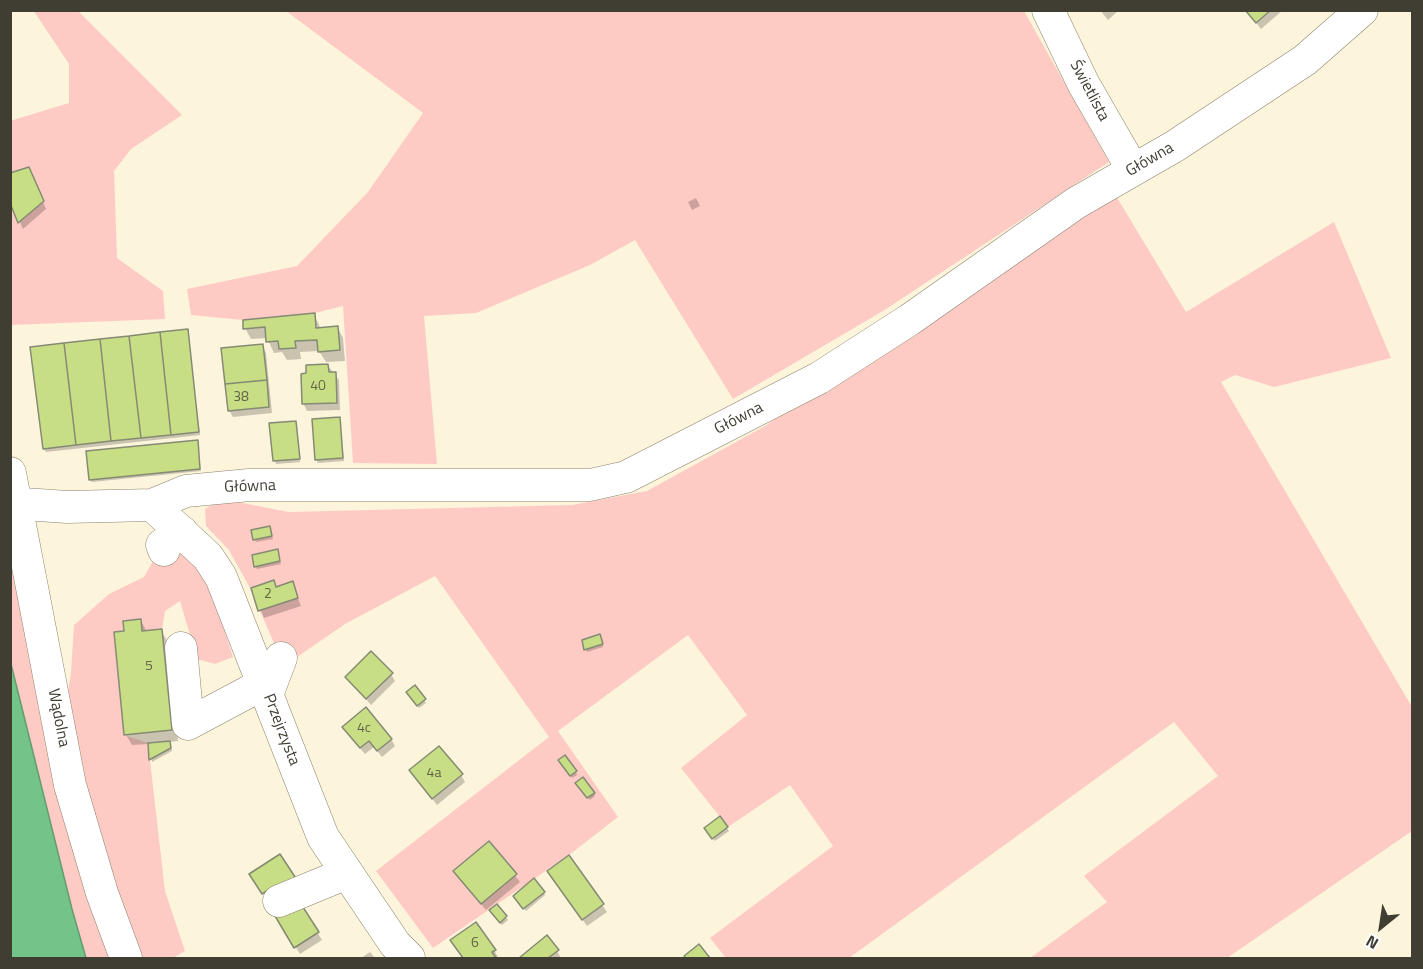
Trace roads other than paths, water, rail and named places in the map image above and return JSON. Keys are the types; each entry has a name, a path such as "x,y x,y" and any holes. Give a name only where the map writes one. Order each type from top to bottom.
{"street":[{"name":"Świetlista","path":"1048,10 1083,83 1134,170"},
{"name":"Główna","path":"12,493 67,507 152,505 186,491 249,485 590,485 626,477 819,378 909,320 1076,203 1175,146 1305,60 1362,10"},
{"name":"Wądolna","path":"12,493 70,785 102,893 126,958"},
{"name":"Przejrzysta","path":"152,505 173,541 208,557 221,577 265,689 317,789 323,837 350,862 379,897 409,958"},
{"path":"181,648 188,724 265,689 280,658"},
{"path":"279,901 350,862"}]}
